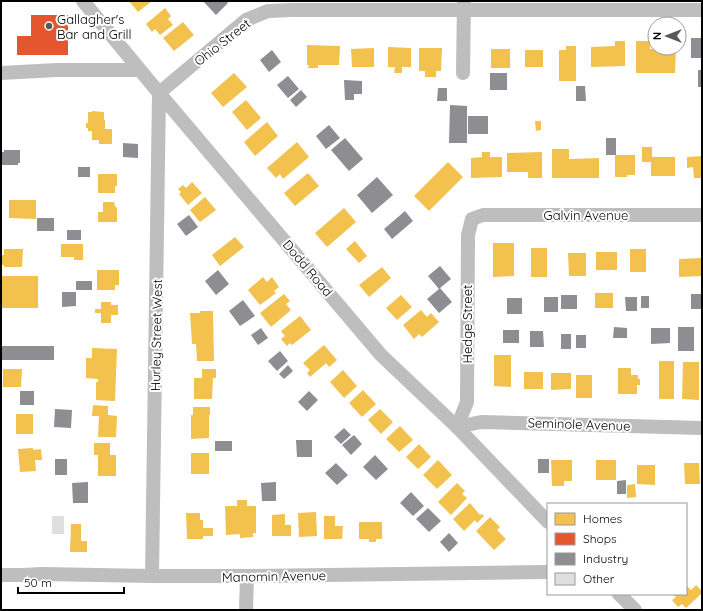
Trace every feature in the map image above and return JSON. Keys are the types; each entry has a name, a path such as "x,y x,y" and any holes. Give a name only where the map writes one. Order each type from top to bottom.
{"street":[{"name":"Dodd Road","path":"82,1 382,355 457,427 547,521"},
{"path":"463,73 464,5"},
{"name":"Ohio Street","path":"159,93 246,20 268,11 464,5 702,10"},
{"path":"1,73 58,70 140,70"},
{"name":"Hurley Street West","path":"152,576 159,93"},
{"name":"Galvin Avenue","path":"472,219 483,215 702,215"},
{"name":"Hedge Street","path":"457,427 467,402 468,235 472,219"},
{"name":"Seminole Avenue","path":"457,427 481,422 702,428"},
{"name":"Manomin Avenue","path":"1,574 247,576 547,572"},
{"path":"246,610 247,576"},
{"path":"620,595 635,610"}],"building: Homes":[{"path":"129,1 152,1 138,12"},
{"path":"165,8 171,16 168,19 173,25 160,35 155,29 152,32 146,24"},
{"path":"183,22 194,35 174,51 163,38"},
{"path":"615,41 625,41 625,66 591,67 591,47 615,46"},
{"path":"636,41 647,41 647,56 676,56 675,73 636,73"},
{"path":"307,45 340,46 339,65 318,65 318,68 308,68"},
{"path":"566,46 576,46 576,81 559,81 559,50 566,50"},
{"path":"388,47 411,48 411,67 402,67 402,73 394,73 395,67 388,67"},
{"path":"374,48 374,67 352,67 351,49"},
{"path":"419,48 442,48 441,71 436,71 436,77 425,77 425,71 419,71"},
{"path":"491,49 510,49 510,68 491,68"},
{"path":"525,50 543,50 543,67 525,67"},
{"path":"234,73 247,87 223,107 211,93"},
{"path":"246,100 261,118 247,130 232,112"},
{"path":"88,112 104,112 105,129 112,129 112,144 99,144 99,140 92,140 92,131 88,131 88,128 86,128 86,123 88,123"},
{"path":"535,121 541,121 541,130 536,131"},
{"path":"267,122 278,136 255,156 244,142"},
{"path":"297,142 309,157 283,179 280,174 276,178 267,168"},
{"path":"642,147 652,147 652,157 675,157 675,176 651,176 651,162 642,162"},
{"path":"552,149 569,149 569,159 599,158 599,178 552,178"},
{"path":"482,152 490,152 490,157 502,157 502,177 471,178 471,158 482,157"},
{"path":"542,152 542,178 528,178 528,172 507,172 507,153"},
{"path":"615,155 635,155 635,175 615,177"},
{"path":"702,156 702,178 694,178 693,167 687,168 687,157"},
{"path":"448,162 463,177 429,211 414,196"},
{"path":"308,173 319,186 295,206 284,193"},
{"path":"98,174 117,174 117,186 115,186 115,193 98,193"},
{"path":"192,182 202,193 188,205 179,194 181,192 178,189 183,185 186,188"},
{"path":"205,197 216,210 200,222 190,210"},
{"path":"9,200 36,200 36,219 9,218"},
{"path":"103,202 114,202 117,208 117,222 98,222 98,212 103,212"},
{"path":"344,208 356,222 327,247 315,233"},
{"path":"235,237 244,247 220,266 212,255"},
{"path":"355,241 367,256 359,263 346,249"},
{"path":"493,243 514,243 514,276 493,277"},
{"path":"61,244 83,244 83,260 74,260 74,257 61,257"},
{"path":"531,248 547,248 547,277 531,277"},
{"path":"4,249 23,249 22,267 4,267 4,265 1,265 1,255 4,255"},
{"path":"630,249 646,249 646,272 630,272"},
{"path":"596,252 617,252 617,270 596,270"},
{"path":"568,253 586,253 586,276 569,276"},
{"path":"702,258 702,276 679,277 679,259"},
{"path":"382,267 391,278 369,297 359,285"},
{"path":"97,270 119,270 119,285 115,285 115,290 97,290"},
{"path":"1,276 38,276 38,308 1,308"},
{"path":"263,277 267,282 272,277 279,287 274,291 276,293 260,305 248,290"},
{"path":"595,293 613,293 613,308 595,308"},
{"path":"284,294 290,301 286,304 291,310 271,327 260,313"},
{"path":"401,295 412,307 397,320 386,308"},
{"path":"101,302 111,302 111,305 118,305 118,315 111,315 111,323 101,323 101,313 95,313 95,309 101,309"},
{"path":"421,310 427,317 431,313 439,322 422,337 419,334 414,339 403,325"},
{"path":"200,311 213,311 214,361 197,361 196,344 192,344 190,313 200,313"},
{"path":"300,316 311,330 292,345 290,343 287,346 281,339 285,336 281,331"},
{"path":"324,345 337,360 329,367 326,363 310,377 307,373 310,370 303,363"},
{"path":"92,348 117,349 115,401 96,400 96,382 98,382 98,379 86,378 86,358 92,358"},
{"path":"494,355 511,355 511,387 494,386"},
{"path":"659,361 674,361 674,399 659,399"},
{"path":"683,362 699,362 699,400 682,399"},
{"path":"618,368 631,368 631,375 638,375 640,385 637,385 637,394 618,394"},
{"path":"3,369 22,369 21,387 3,387"},
{"path":"202,369 216,369 216,378 213,378 212,399 194,399 194,378 202,378"},
{"path":"343,370 357,386 344,398 330,382"},
{"path":"524,372 543,372 543,389 524,389"},
{"path":"551,373 571,373 571,389 551,390"},
{"path":"576,375 592,375 592,398 576,398"},
{"path":"363,390 376,404 362,417 349,403"},
{"path":"93,405 108,406 108,415 117,416 116,437 98,437 99,416 92,416"},
{"path":"193,407 210,407 209,438 191,439 191,415 193,415"},
{"path":"380,409 393,422 381,434 368,420"},
{"path":"16,414 33,414 33,434 16,434"},
{"path":"400,426 413,440 399,452 386,439"},
{"path":"94,443 110,443 110,455 116,455 116,476 98,476 98,455 94,455"},
{"path":"419,444 431,457 418,469 406,457"},
{"path":"33,448 33,450 41,449 42,460 35,460 36,471 20,472 18,449"},
{"path":"191,453 209,453 209,474 191,474"},
{"path":"438,460 452,475 437,489 423,475"},
{"path":"551,460 572,460 572,481 564,481 564,486 552,486"},
{"path":"596,460 616,460 616,480 596,480"},
{"path":"684,463 699,463 700,484 685,484"},
{"path":"637,465 655,465 655,485 637,484"},
{"path":"457,483 465,491 462,494 467,498 451,515 438,502"},
{"path":"635,484 636,497 627,498 627,485"},
{"path":"237,500 247,500 247,506 256,506 256,533 253,533 253,537 240,538 240,534 226,535 225,506 237,506"},
{"path":"470,503 480,515 482,514 484,516 477,523 475,520 464,531 453,519"},
{"path":"316,512 317,536 299,537 298,513"},
{"path":"186,513 200,513 200,520 203,520 203,528 213,528 213,536 203,536 203,539 187,539"},
{"path":"285,514 285,525 291,525 291,536 272,536 272,515"},
{"path":"324,516 335,516 335,526 343,526 342,539 324,539"},
{"path":"490,517 500,527 497,530 506,539 494,550 476,531"},
{"path":"359,522 382,522 382,539 376,539 376,542 369,542 369,539 359,539"},
{"path":"71,524 81,524 81,541 87,541 87,552 70,552"},
{"path":"696,585 702,591 702,593 686,608 682,604 678,607 672,600 676,597 674,595 687,595 687,586 691,590"}],"building: Shops":[{"name":"Gallagher's Bar and Grill","path":"31,15 68,15 68,55 17,55 17,36 31,36"}],"building: Industry":[{"path":"203,1 226,1 228,3 216,15"},
{"path":"691,38 702,38 702,58 691,58"},
{"path":"272,50 281,62 269,72 260,60"},
{"path":"698,70 702,70 702,87 698,87"},
{"path":"490,73 507,73 507,90 490,90"},
{"path":"288,76 299,89 288,98 277,85"},
{"path":"344,80 362,81 362,94 354,94 354,100 345,100"},
{"path":"576,86 585,86 586,101 576,101"},
{"path":"438,88 447,88 447,101 437,101"},
{"path":"301,90 307,97 296,107 290,100"},
{"path":"450,105 467,106 467,143 449,143"},
{"path":"468,116 488,116 488,134 468,134"},
{"path":"329,125 340,138 326,149 316,136"},
{"path":"345,138 363,159 349,171 331,150"},
{"path":"606,138 616,138 616,155 606,155"},
{"path":"123,143 138,144 138,158 123,157"},
{"path":"4,150 20,150 20,163 18,163 18,165 1,165 1,152 4,152"},
{"path":"78,167 90,167 90,177 78,177"},
{"path":"377,177 393,195 372,213 357,195"},
{"path":"405,211 413,221 392,239 384,229"},
{"path":"189,215 198,227 186,236 177,224"},
{"path":"37,218 54,218 54,231 37,231"},
{"path":"67,230 81,230 81,240 67,240"},
{"path":"440,266 451,279 440,288 452,302 439,313 427,299 439,289 428,276"},
{"path":"218,270 229,284 216,295 205,281"},
{"path":"76,281 92,281 92,290 76,290"},
{"path":"62,292 76,292 76,306 62,307"},
{"path":"691,294 702,294 702,309 691,309"},
{"path":"561,295 577,295 577,309 561,309"},
{"path":"641,296 649,296 649,308 641,308"},
{"path":"544,297 558,297 558,312 544,312"},
{"path":"625,297 637,297 637,311 626,311"},
{"path":"507,298 522,298 522,314 507,314"},
{"path":"243,300 255,316 240,326 229,311"},
{"path":"614,327 627,328 627,338 613,338"},
{"path":"678,327 694,327 694,351 678,351"},
{"path":"261,328 268,338 258,345 251,335"},
{"path":"651,328 670,328 670,343 651,344"},
{"path":"503,330 519,330 519,343 503,343"},
{"path":"530,331 543,331 544,347 530,347"},
{"path":"561,334 571,334 571,349 561,349"},
{"path":"576,335 586,335 586,348 576,348"},
{"path":"1,346 54,346 54,360 1,360"},
{"path":"280,351 288,361 277,371 268,361"},
{"path":"288,365 293,371 284,379 279,374"},
{"path":"20,391 34,391 34,405 20,405"},
{"path":"309,391 318,400 307,411 298,402"},
{"path":"55,409 72,410 71,428 54,427"},
{"path":"344,428 351,435 341,444 334,437"},
{"path":"354,435 362,444 351,455 342,445"},
{"path":"296,440 312,440 312,457 297,457"},
{"path":"215,441 232,441 232,451 215,451"},
{"path":"375,455 388,469 376,480 363,467"},
{"path":"55,459 67,459 67,475 55,475"},
{"path":"538,459 549,459 549,473 538,473"},
{"path":"336,463 348,475 337,485 325,473"},
{"path":"626,480 626,494 617,494 617,481"},
{"path":"88,482 88,503 73,503 72,483"},
{"path":"276,482 276,501 262,501 261,483"},
{"path":"411,492 424,506 413,516 400,503"},
{"path":"428,508 441,521 429,532 416,519"},
{"path":"449,533 458,543 449,552 440,542"}],"building: Other":[{"path":"52,516 64,516 64,534 52,534"}],"place":[{"name":"Gallagher's Bar and Grill","path":"49,26"}]}
